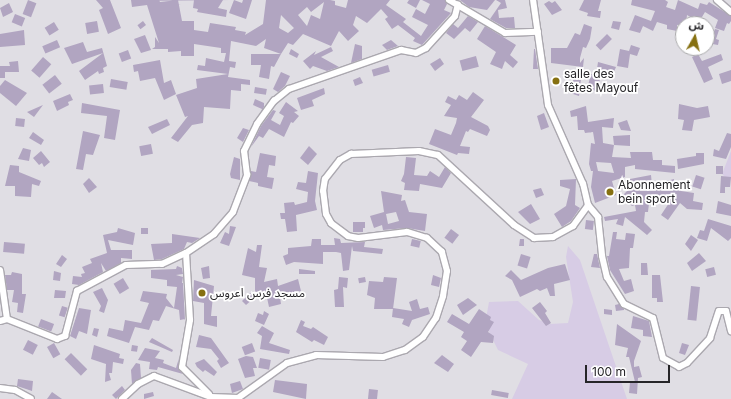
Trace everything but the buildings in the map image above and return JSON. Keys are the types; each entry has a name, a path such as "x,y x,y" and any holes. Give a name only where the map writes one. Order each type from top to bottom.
{"street":[{"path":"449,0 505,32 538,32"},
{"path":"533,0 548,104 583,184 588,205 598,217 602,256 607,277 624,304 653,318 663,358 679,367 686,363 710,338 720,311 726,311 731,331"},
{"path":"717,0 731,12"},
{"path":"0,321 7,319 57,338 65,336 77,292 126,265 162,264 186,253 214,234 233,212 247,176 244,151 274,101 288,89 374,59 402,50 416,53 426,48 455,16 458,4"},
{"path":"122,399 138,384 154,376 212,397 238,398 287,363 316,355 383,357 405,350 423,337 436,318 447,271 442,252 427,238 407,232 358,238 348,236 331,224 326,214 323,191 328,174 340,160 358,154 419,151 438,155 514,225 534,238 553,237 573,226 588,205"},
{"path":"186,253 190,320 182,367 212,397"},
{"path":"0,270 7,319"},
{"path":"0,388 15,390 31,399"}],"shaded area":[{"path":"731,151 731,179 729,181 722,174"},
{"path":"568,246 580,260 627,399 512,399 528,364 498,350 485,324 489,302 518,301 539,320 550,324 568,323 573,302 566,257"}],"place":[{"name":"salle des fêtes Mayouf","path":"556,81"},
{"name":"Abonnement bein sport","path":"610,192"},
{"name":"مسجد فرس اعروس","path":"202,293"}]}
